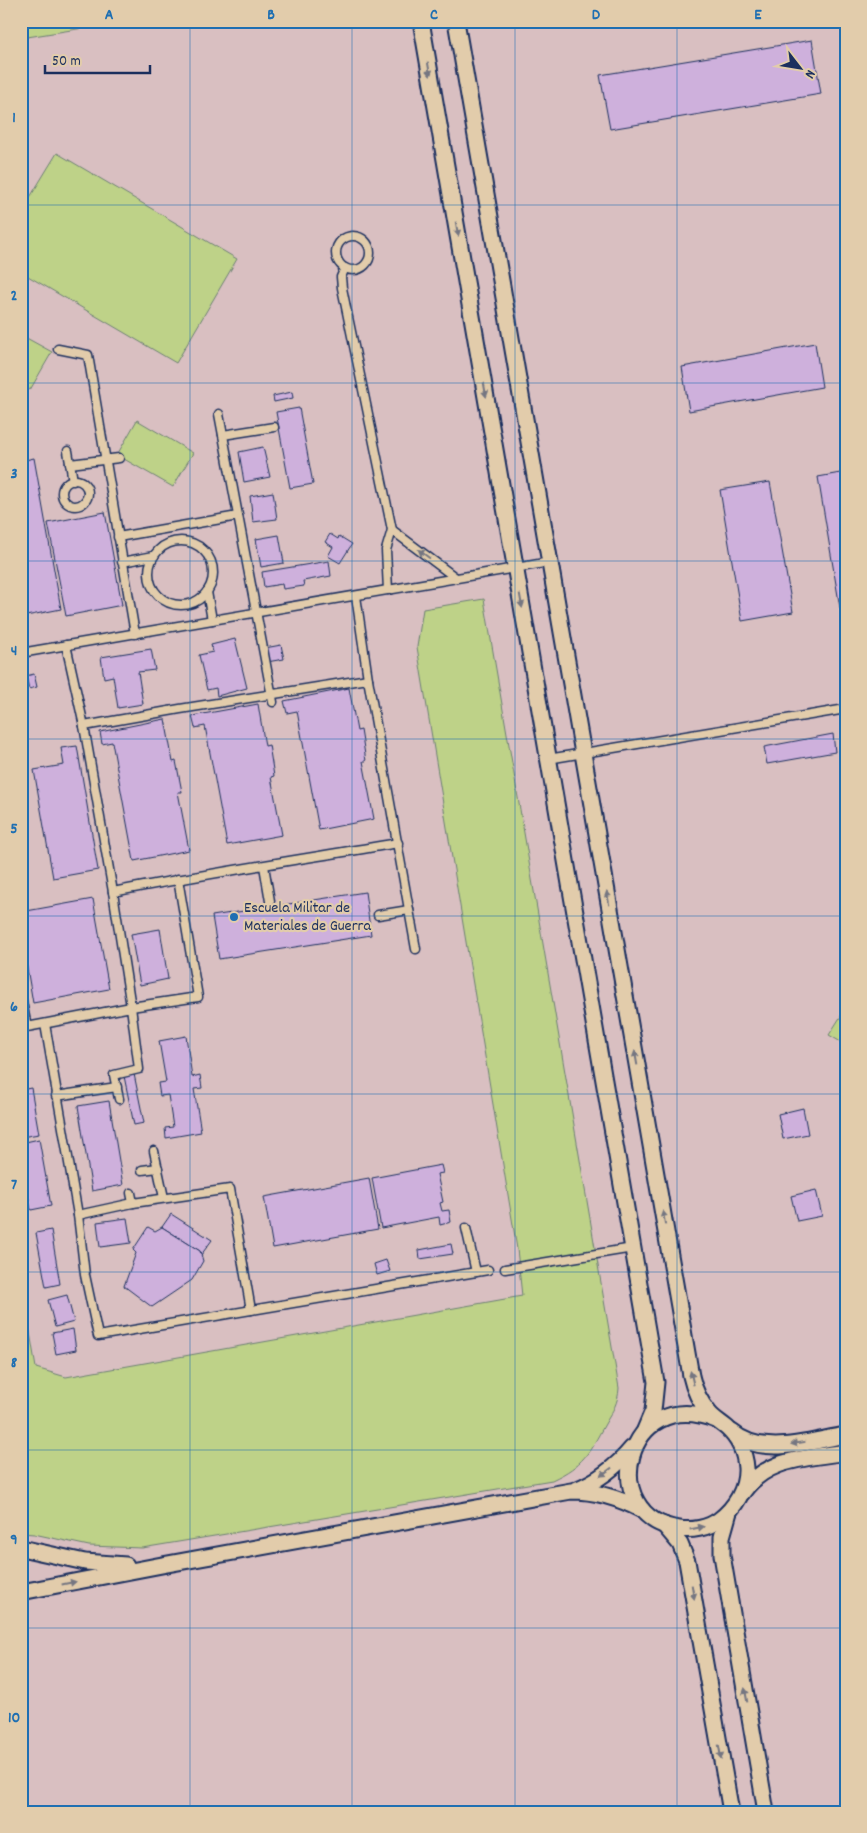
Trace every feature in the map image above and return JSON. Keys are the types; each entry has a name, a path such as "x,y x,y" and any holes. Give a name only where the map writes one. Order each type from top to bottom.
{"street":[{"path":"421,21 656,1382 653,1411 650,1420 630,1458 630,1486 644,1510 675,1536 685,1552 731,1812"},
{"path":"456,21 691,1376 702,1403 737,1440 743,1454 746,1469 739,1499"},
{"path":"571,1492 608,1472 625,1456 650,1426 661,1418 675,1414 689,1412 703,1414 749,1442 773,1447 846,1435"},
{"path":"656,1521 670,1527 686,1530 702,1528 717,1522 729,1512 754,1478 776,1464 846,1452"},
{"path":"21,1592 571,1492 590,1492 608,1495 644,1510"},
{"path":"729,1512 722,1537 722,1555 766,1812"},
{"path":"21,1548 98,1564 162,1565"}],"lane":[{"path":"353,236 358,237 369,248 366,263 356,269 345,268 337,260 337,248 343,239 353,236"},
{"path":"345,268 341,276 342,288 392,530 386,550 388,590"},
{"path":"58,349 88,356 104,460 135,634"},
{"path":"219,414 273,698"},
{"path":"223,435 274,427"},
{"path":"68,451 73,481"},
{"path":"70,464 119,458"},
{"path":"118,537 238,516"},
{"path":"392,530 456,578"},
{"path":"184,541 194,543 202,548 209,556 213,566 214,576 207,592 198,601 189,605 179,606 170,604 161,598 154,591 150,582 149,572 154,556 164,546 173,542 184,541"},
{"path":"122,562 154,556"},
{"path":"21,653 550,562"},
{"path":"207,592 212,620"},
{"path":"356,596 368,679 416,949"},
{"path":"66,646 84,726 113,892 139,1069 114,1075 119,1099"},
{"path":"84,726 273,698 368,679"},
{"path":"548,759 846,709"},
{"path":"113,892 178,879 398,843"},
{"path":"264,866 270,901"},
{"path":"21,996 27,1027 130,1007 198,997 178,879"},
{"path":"378,916 409,910"},
{"path":"45,1024 78,1215 85,1275 98,1336 488,1270"},
{"path":"56,1096 117,1087"},
{"path":"154,1151 164,1198"},
{"path":"142,1170 158,1168"},
{"path":"78,1215 133,1203 230,1189 251,1310"},
{"path":"131,1193 133,1203"},
{"path":"106,1209 108,1218"},
{"path":"466,1228 476,1272"},
{"path":"505,1269 633,1248"}],"shaded area":[{"path":"21,21 846,21 846,1812 21,1812"}],"green space":[{"path":"21,21 128,21 21,38"},
{"path":"57,153 237,259 176,363 21,272 21,212"},
{"path":"21,335 52,352 30,390 21,385"},
{"path":"137,420 193,453 173,487 117,455"},
{"path":"484,599 619,1388 618,1398 613,1411 590,1451 572,1469 552,1480 142,1548 89,1546 21,1533 21,1279 36,1368 66,1377 522,1296 517,1249 417,647 423,609"},
{"path":"846,1008 846,1045 829,1035"}],"building":[{"path":"764,21 783,21 783,24 764,26"},
{"path":"812,40 821,94 610,129 600,75"},
{"path":"815,343 822,387 689,411 682,367"},
{"path":"292,392 293,398 274,402 273,396"},
{"path":"299,408 313,484 290,488 276,412"},
{"path":"263,447 270,477 244,482 239,452"},
{"path":"34,458 61,609 21,617 21,461"},
{"path":"846,472 846,607 840,608 818,477"},
{"path":"770,482 793,612 742,621 720,490"},
{"path":"273,492 277,519 253,522 250,496"},
{"path":"105,512 122,605 66,616 48,523"},
{"path":"330,534 338,539 339,536 352,544 340,563 328,556 333,547 325,542"},
{"path":"279,535 284,563 261,567 256,539"},
{"path":"329,561 331,576 303,581 304,586 283,589 282,584 264,587 262,572"},
{"path":"235,639 247,688 217,696 216,688 207,690 199,655 213,652 211,645"},
{"path":"281,645 284,659 267,662 265,648"},
{"path":"151,649 155,670 138,672 143,704 118,708 113,676 104,678 101,657"},
{"path":"34,674 37,687 29,689 26,676"},
{"path":"349,688 357,731 361,730 366,761 363,761 374,819 319,830 297,711 287,713 284,701"},
{"path":"258,704 265,746 269,745 274,776 271,777 282,835 227,845 205,726 195,728 192,716"},
{"path":"165,719 173,762 176,761 182,792 178,792 189,850 134,861 112,742 102,744 100,732"},
{"path":"833,734 835,752 767,764 764,747"},
{"path":"77,746 98,870 53,878 34,770 64,765 61,748"},
{"path":"365,892 371,935 219,959 212,916"},
{"path":"93,899 109,989 33,1003 21,933 21,912"},
{"path":"160,929 168,979 140,985 131,934"},
{"path":"186,1036 192,1077 200,1075 202,1088 194,1089 201,1132 166,1138 165,1128 173,1127 168,1095 160,1096 158,1083 166,1082 159,1041"},
{"path":"134,1074 144,1123 134,1125 124,1076"},
{"path":"31,1088 39,1134 21,1137 21,1090"},
{"path":"109,1101 123,1185 92,1191 78,1106"},
{"path":"803,1108 808,1134 783,1139 778,1114"},
{"path":"39,1139 51,1206 31,1210 21,1160 21,1143"},
{"path":"441,1165 443,1173 437,1174 443,1202 440,1203 442,1211 449,1210 451,1222 440,1225 439,1217 381,1228 372,1178"},
{"path":"369,1178 378,1229 273,1248 264,1197"},
{"path":"816,1190 822,1216 797,1221 791,1196"},
{"path":"171,1214 212,1240 201,1255 200,1251 162,1227"},
{"path":"127,1218 131,1243 100,1247 97,1222"},
{"path":"148,1227 155,1231 162,1227 200,1251 203,1261 192,1280 152,1307 124,1286 136,1253 133,1250"},
{"path":"51,1230 60,1284 46,1287 36,1233"},
{"path":"451,1244 453,1254 420,1259 419,1250"},
{"path":"386,1260 390,1271 377,1275 374,1264"},
{"path":"67,1295 74,1322 55,1327 48,1300"},
{"path":"73,1329 76,1350 56,1354 52,1333"}],"place":[{"name":"Escuela Militar de Materiales de Guerra","path":"234,917"}]}
